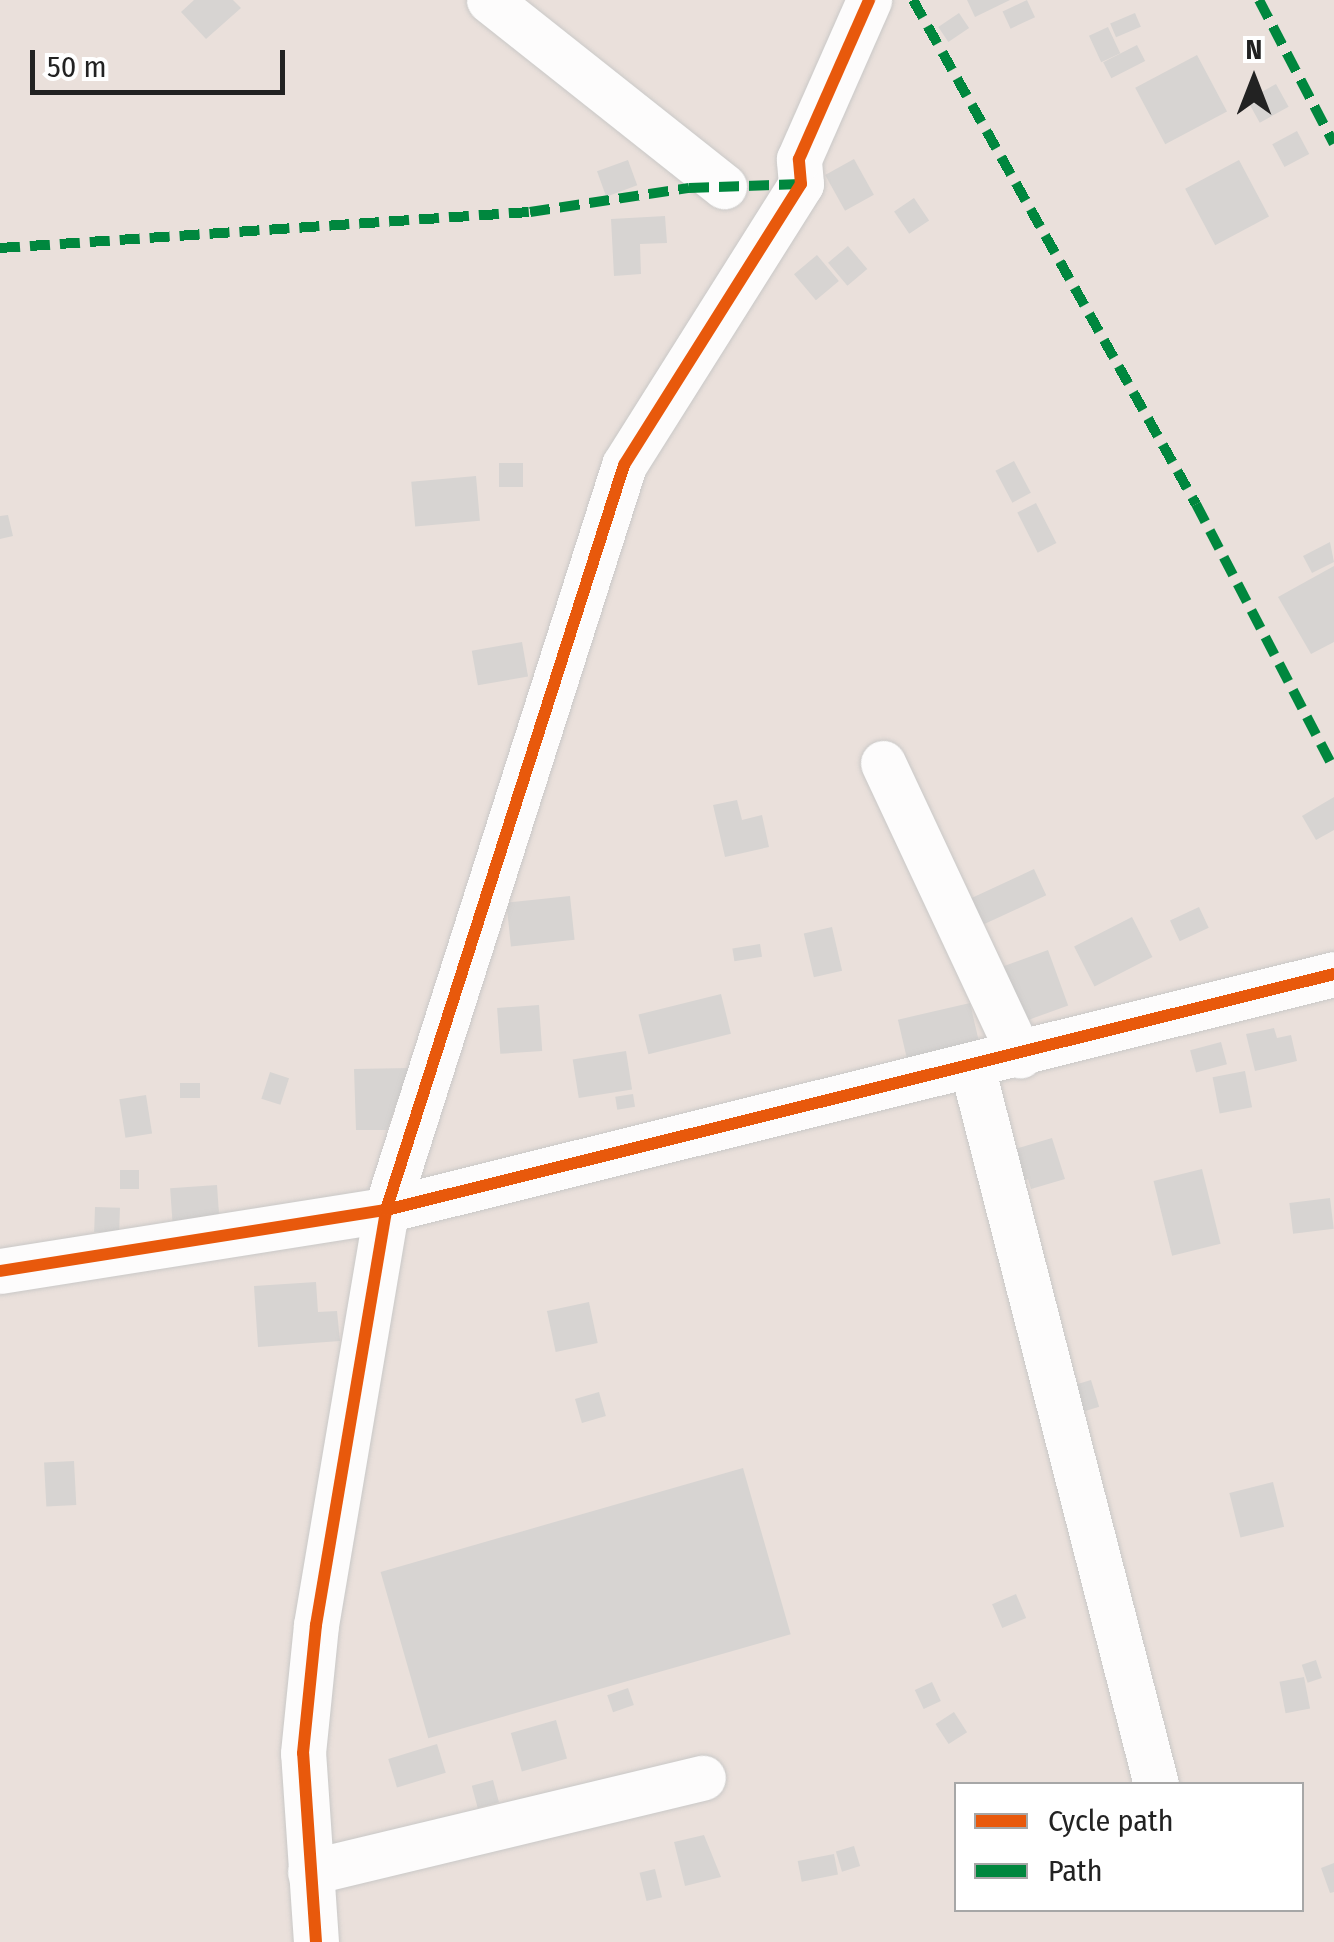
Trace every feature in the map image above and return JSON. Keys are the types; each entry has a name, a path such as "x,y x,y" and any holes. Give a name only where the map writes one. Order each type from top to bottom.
{"street":[{"path":"489,0 724,186"},
{"path":"316,1942 303,1753 316,1625 386,1210 624,465 801,184 799,159 869,0"},
{"path":"884,763 1020,1055"},
{"path":"0,1271 386,1210 1334,974"},
{"path":"972,1067 1155,1782"},
{"path":"310,1872 704,1778"}],"shaded area":[{"path":"0,0 1334,0 1334,1942 0,1942"}],"building":[{"path":"194,0 233,0 241,8 206,39 181,12"},
{"path":"967,0 1010,0 975,17"},
{"path":"1027,0 1035,17 1011,29 1003,11"},
{"path":"959,13 969,28 948,42 938,27"},
{"path":"1135,13 1141,27 1116,37 1110,24"},
{"path":"1108,27 1120,53 1101,62 1089,36"},
{"path":"1137,45 1145,61 1111,78 1103,62"},
{"path":"1197,55 1227,112 1165,144 1135,88"},
{"path":"1276,84 1289,107 1260,123 1247,100"},
{"path":"1297,131 1309,154 1284,167 1272,144"},
{"path":"854,159 874,195 845,211 825,175"},
{"path":"628,160 637,185 606,197 597,171"},
{"path":"1239,160 1269,217 1215,245 1185,189"},
{"path":"914,198 929,220 909,234 894,211"},
{"path":"665,216 667,243 640,244 641,274 614,276 611,219"},
{"path":"848,246 867,269 847,286 828,263"},
{"path":"817,255 839,281 816,300 794,274"},
{"path":"1014,461 1031,493 1012,503 995,471"},
{"path":"499,463 523,463 523,487 499,487"},
{"path":"476,476 480,521 415,526 411,482"},
{"path":"1036,503 1056,543 1038,553 1017,513"},
{"path":"8,515 13,536 0,539 0,516"},
{"path":"1330,542 1334,562 1312,573 1303,556"},
{"path":"1334,566 1334,642 1311,654 1278,597"},
{"path":"522,642 528,676 478,685 472,651"},
{"path":"1334,797 1334,830 1316,840 1302,816"},
{"path":"737,800 742,820 762,815 769,847 725,857 713,805"},
{"path":"1034,869 1046,895 983,925 971,899"},
{"path":"570,896 575,940 511,946 506,903"},
{"path":"1199,907 1209,928 1180,941 1170,921"},
{"path":"1132,917 1152,957 1095,987 1074,947"},
{"path":"832,927 842,971 814,977 804,934"},
{"path":"760,944 762,957 734,961 732,948"},
{"path":"1048,950 1068,1005 1010,1027 990,971"},
{"path":"721,994 731,1034 648,1054 639,1015"},
{"path":"970,1003 979,1042 907,1059 898,1020"},
{"path":"539,1005 542,1051 500,1054 497,1008"},
{"path":"1274,1028 1277,1038 1291,1035 1297,1061 1255,1071 1246,1034"},
{"path":"1221,1042 1227,1064 1196,1072 1190,1050"},
{"path":"626,1051 632,1090 579,1098 573,1059"},
{"path":"409,1068 387,1130 356,1130 354,1069"},
{"path":"1245,1071 1252,1107 1220,1114 1213,1077"},
{"path":"270,1072 289,1078 280,1105 261,1099"},
{"path":"180,1083 200,1083 200,1098 180,1098"},
{"path":"633,1094 635,1107 617,1110 615,1097"},
{"path":"146,1095 152,1134 125,1138 119,1099"},
{"path":"1052,1138 1065,1179 1031,1189 1028,1179 1015,1183 1005,1152"},
{"path":"1202,1169 1221,1244 1172,1256 1153,1181"},
{"path":"120,1170 139,1170 139,1189 120,1189"},
{"path":"217,1185 220,1228 173,1231 170,1188"},
{"path":"1330,1198 1334,1229 1293,1234 1289,1203"},
{"path":"95,1207 120,1208 119,1233 94,1232"},
{"path":"316,1282 318,1312 337,1311 340,1341 258,1347 254,1286"},
{"path":"589,1302 598,1343 556,1352 547,1311"},
{"path":"1091,1380 1099,1407 1074,1414 1066,1388"},
{"path":"599,1392 606,1416 582,1423 575,1399"},
{"path":"74,1461 76,1505 46,1507 44,1463"},
{"path":"743,1468 791,1634 428,1738 381,1572"},
{"path":"1273,1482 1284,1527 1240,1538 1229,1493"},
{"path":"1016,1594 1026,1618 1002,1628 992,1604"},
{"path":"1316,1660 1322,1678 1308,1683 1302,1665"},
{"path":"1304,1677 1310,1708 1286,1713 1279,1682"},
{"path":"932,1682 941,1701 924,1709 915,1690"},
{"path":"628,1688 634,1705 613,1712 607,1695"},
{"path":"954,1712 967,1732 949,1744 936,1724"},
{"path":"556,1720 567,1758 522,1771 511,1733"},
{"path":"437,1744 446,1773 397,1788 388,1759"},
{"path":"493,1780 499,1802 478,1808 472,1786"},
{"path":"704,1835 721,1877 685,1886 674,1842"},
{"path":"854,1846 860,1866 842,1872 836,1852"},
{"path":"834,1854 838,1875 802,1882 798,1861"},
{"path":"1334,1863 1334,1892 1330,1893 1321,1868"},
{"path":"655,1869 662,1897 646,1901 639,1873"}],"marked path":[{"path":"913,0 1196,504 1334,769"},
{"path":"1259,0 1334,144"},
{"path":"0,248 530,212 689,188 801,184"}],"cycle path":[{"path":"316,1942 303,1753 316,1625 386,1210 624,465 801,184 799,159 869,0"},
{"path":"0,1271 386,1210 1334,974"}]}
